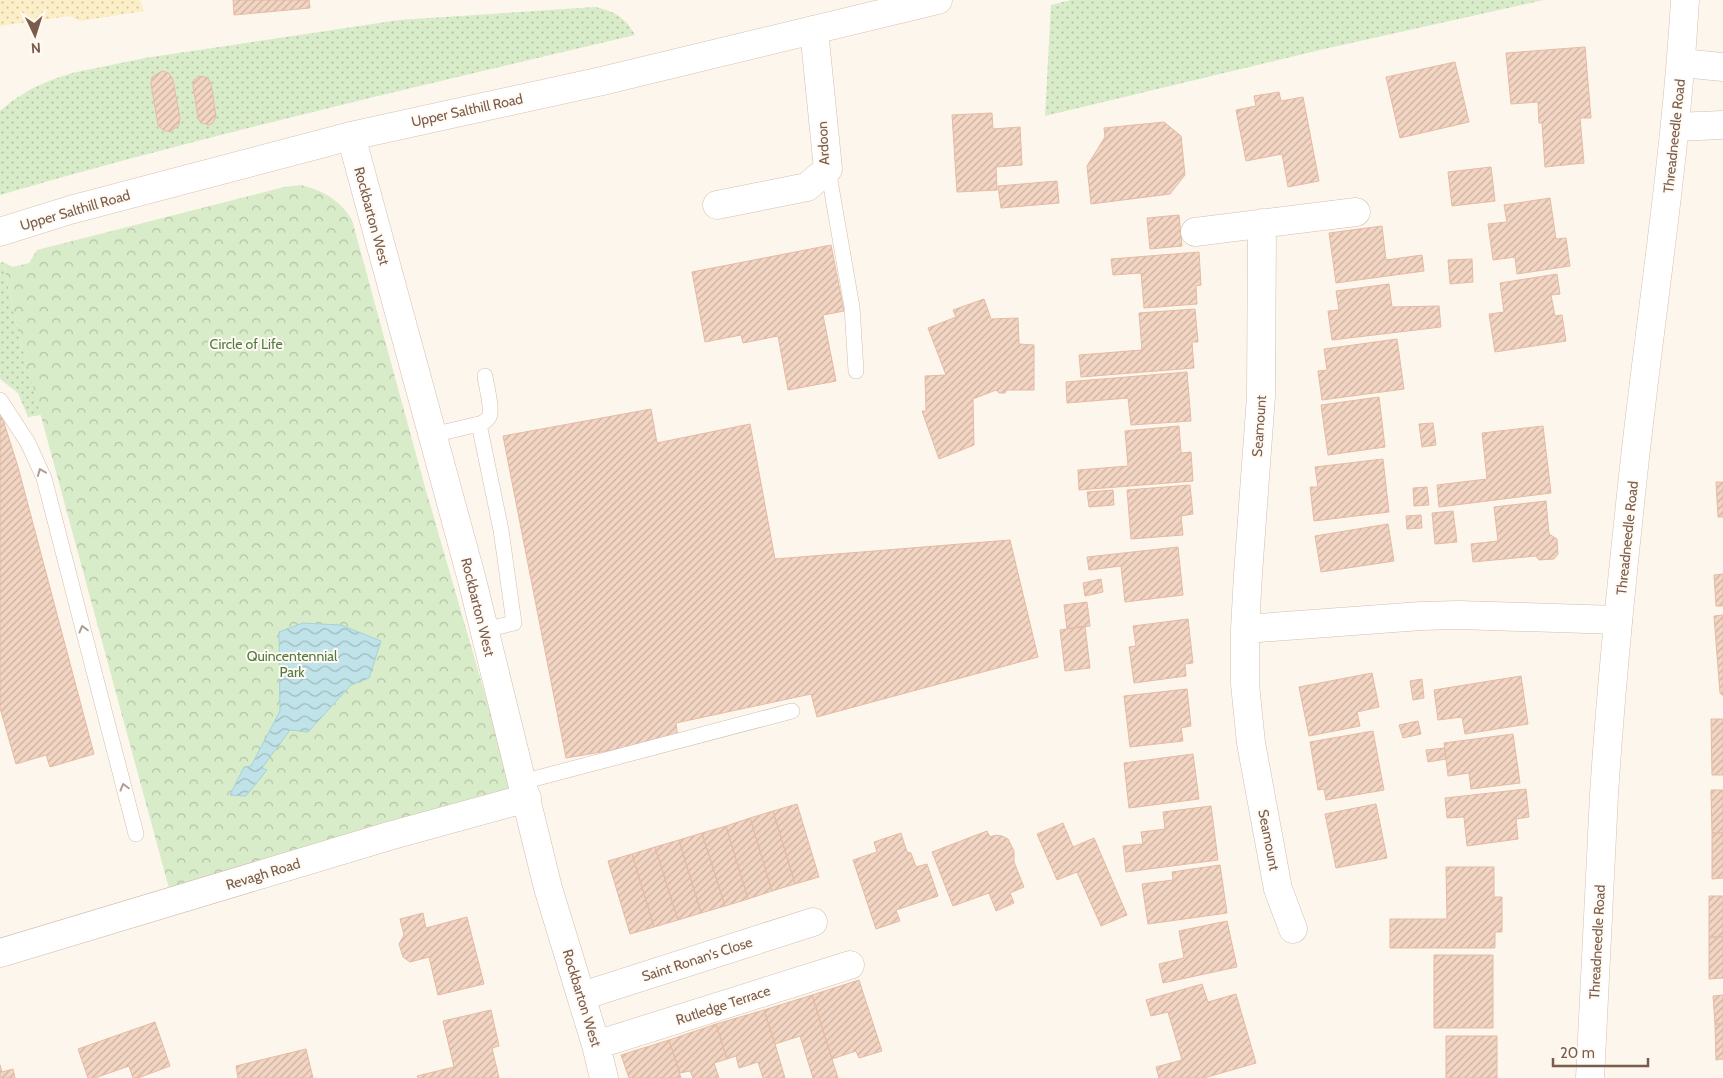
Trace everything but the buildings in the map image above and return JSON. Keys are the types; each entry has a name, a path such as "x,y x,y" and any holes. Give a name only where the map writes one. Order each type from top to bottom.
{"street":[{"name":"Upper Salthill Road","path":"0,232 70,210 351,136 602,81 938,0"},
{"name":"Threadneedle Road","path":"1590,1078 1604,798 1618,620 1682,63 1685,0"},
{"name":"Ardoon","path":"717,205 807,187 828,169 814,30"},
{"path":"1682,63 1723,67"},
{"path":"1675,127 1723,125"},
{"name":"Rockbarton West","path":"351,136 484,630 548,888 582,996 604,1078"},
{"path":"1195,232 1356,212"},
{"name":"Seamount","path":"1262,223 1262,396 1245,629 1245,684 1251,742 1278,889 1293,929"},
{"path":"1245,629 1458,615 1618,620"},
{"name":"Revagh Road","path":"0,953 389,836 525,790"},
{"name":"Saint Ronan's Close","path":"582,996 814,922"},
{"name":"Rutledge Terrace","path":"596,1045 850,965"}],"lane":[{"path":"828,169 852,307 856,372"},
{"path":"432,435 485,422 489,417 490,410 484,376"},
{"path":"0,400 28,443 44,478 136,834"},
{"path":"479,424 501,530 514,623 484,630"},
{"path":"525,790 792,711"}],"green space":[{"path":"1071,0 1544,0 1324,49 1045,116 1051,5"},
{"path":"595,7 623,19 635,35 237,131 0,195 0,111 31,89 72,73 145,58 399,20"},
{"name":"Quincentennial Park","path":"301,185 331,197 352,220 425,487 513,791 170,892 17,328 3,262 13,267 29,263 37,250 284,187"},
{"path":"3,262 17,328 41,415 28,417 18,393 0,379 0,263"}],"sand":[{"path":"0,0 140,0 144,11 80,21 69,16 0,26"}],"water":[{"path":"303,623 341,625 381,641 369,678 351,685 308,732 290,730 262,768 267,770 246,796 230,795 244,767 251,766 280,711 279,632"}],"park label":[{"name":"Circle of Life","path":"246,344"}]}
